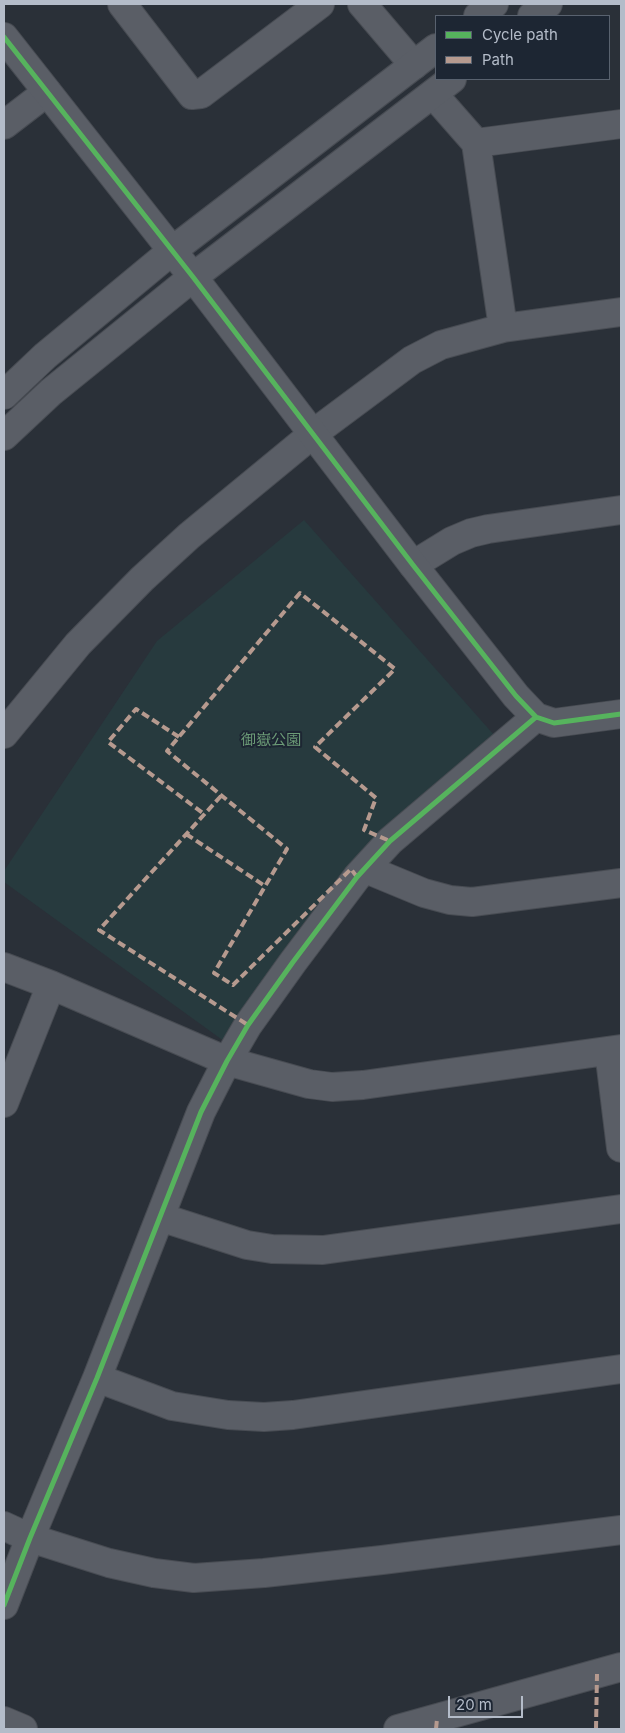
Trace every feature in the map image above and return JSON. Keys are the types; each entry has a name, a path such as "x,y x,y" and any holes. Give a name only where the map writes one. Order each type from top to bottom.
{"street":[{"path":"122,4 192,95 201,94 320,4"},
{"path":"362,4 414,65"},
{"path":"479,15 494,4"},
{"path":"533,15 548,4"},
{"path":"4,37 173,250 413,565 516,696 536,717 554,723 621,714"},
{"path":"4,395 45,356 173,250 435,49"},
{"path":"4,436 51,392 193,277 442,86 476,143 503,328"},
{"path":"4,125 47,92"},
{"path":"476,143 621,124"},
{"path":"4,734 78,644 142,579 189,536 314,433 412,360 441,345 503,328 621,312"},
{"path":"413,565 452,541 471,533 621,510"},
{"path":"4,1605 97,1378 201,1112 248,1025 358,877 390,841 536,717"},
{"path":"366,869 424,893 450,900 472,902 621,883"},
{"path":"4,967 51,985 227,1061 309,1084 332,1087 364,1085 615,1050 621,1148"},
{"path":"4,1103 51,985"},
{"path":"160,1217 247,1246 272,1250 323,1250 621,1209"},
{"path":"97,1378 172,1406 228,1416 264,1417 293,1415 621,1369"},
{"path":"4,1526 30,1538 109,1562 154,1573 194,1578 264,1573 621,1530"},
{"path":"398,1729 621,1667"},
{"path":"4,1721 23,1729"}],"green space":[{"name":"御嶽公園","path":"304,520 494,735 228,1044 4,882 4,871 157,641"}],"marked path":[{"path":"357,877 351,869 233,985 214,973 287,849 167,751 300,593 395,669 315,747 376,798 364,830 390,841"},
{"path":"179,737 136,709 108,742 204,814"},
{"path":"221,796 99,930 248,1025"},
{"path":"186,834 265,886"},
{"path":"596,1729 597,1674"},
{"path":"436,1729 437,1719"}],"cycle path":[{"path":"4,37 193,277 413,565 516,696 536,717 554,723 621,714"},
{"path":"4,1605 97,1378 201,1112 248,1025 357,877 390,841 536,717"}]}
